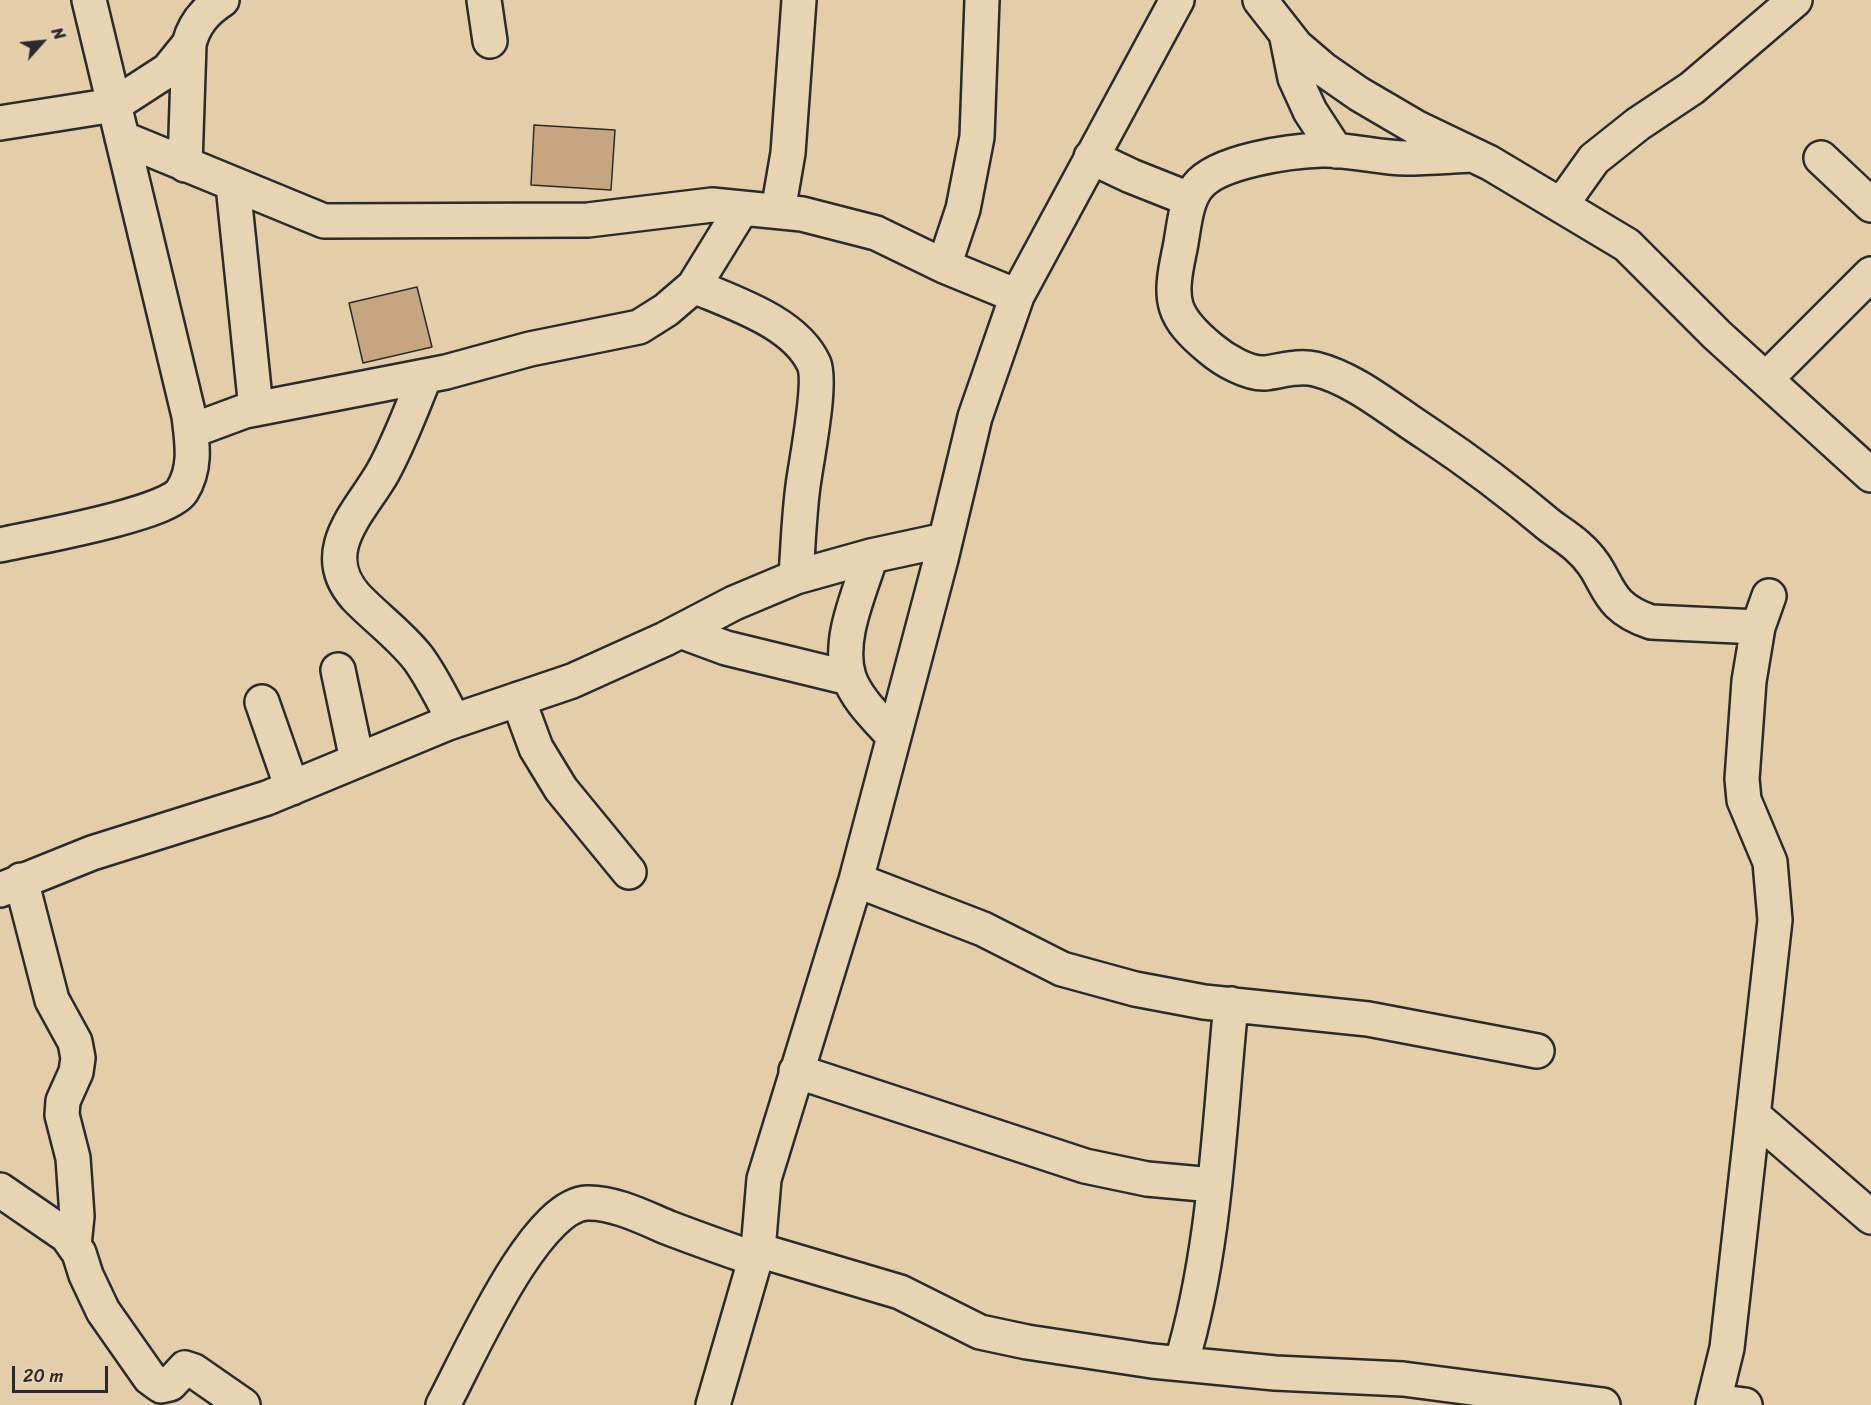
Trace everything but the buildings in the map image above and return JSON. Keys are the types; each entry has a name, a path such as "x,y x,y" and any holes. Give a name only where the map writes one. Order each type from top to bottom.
{"street":[{"path":"0,545 135,514 170,503 182,493 191,470 193,449 191,431 89,0"},
{"path":"185,165 189,44 192,30 208,9 222,0"},
{"path":"484,0 490,41"},
{"path":"778,211 788,153 801,9 799,0"},
{"path":"944,266 963,209 977,137 982,0"},
{"path":"713,1405 756,1254 765,1179 856,880 975,417 1017,296 1177,0"},
{"path":"1260,0 1286,33 1323,69 1359,94 1417,128 1472,154 1559,202 1627,245 1766,380 1871,475"},
{"path":"1559,202 1569,194 1594,159 1638,124 1692,87 1795,0"},
{"path":"1286,33 1295,78 1310,111 1336,151"},
{"path":"0,123 114,105 168,70 189,44"},
{"path":"122,138 324,221 588,220 712,206 778,211 802,214 876,233 944,266 1017,296"},
{"path":"1472,154 1408,158 1336,151 1287,154 1219,171 1199,184 1189,199 1175,275 1173,301 1185,323 1212,350 1244,369 1263,373 1288,368 1314,369 1343,379 1436,440 1519,499 1577,546 1593,563 1609,595 1620,608 1636,617 1651,622 1758,627"},
{"path":"1091,157 1189,199"},
{"path":"1821,158 1871,205"},
{"path":"233,185 256,409"},
{"path":"191,431 256,409 424,376 530,349 605,336 639,327 666,310 694,286 742,208"},
{"path":"1766,380 1871,274"},
{"path":"694,286 756,312 792,335 814,365 814,411 802,488 796,577"},
{"path":"424,376 396,446 382,474 358,507 341,541 339,565 354,595 418,658 454,721"},
{"path":"74,1245 76,1215 73,1158 62,1115 63,1101 76,1072 78,1058 75,1042 52,1000 8,880 292,788 454,721 572,681 680,631 734,603 796,577 872,556 945,540"},
{"path":"872,556 845,646 849,678 867,707 894,737"},
{"path":"1724,1404 1727,1348 1775,920 1770,862 1744,800 1742,779 1749,681 1758,627 1769,596"},
{"path":"680,631 726,648 849,678"},
{"path":"338,670 357,760"},
{"path":"518,699 536,748 561,789 629,872"},
{"path":"262,702 292,788"},
{"path":"856,880 983,929 1062,969 1135,989 1232,1004 1368,1019 1537,1051"},
{"path":"1181,1364 1194,1321 1213,1185 1232,1004"},
{"path":"796,1071 1085,1166 1147,1179 1213,1185"},
{"path":"1753,1115 1871,1217"},
{"path":"0,1190 68,1236 103,1311 150,1378 175,1394 185,1368 194,1371 243,1405"},
{"path":"443,1405 510,1277 535,1241 562,1211 586,1203 625,1210 756,1254 900,1293 980,1332 1027,1342 1181,1364 1275,1373 1403,1378 1528,1401 1603,1405"}]}
